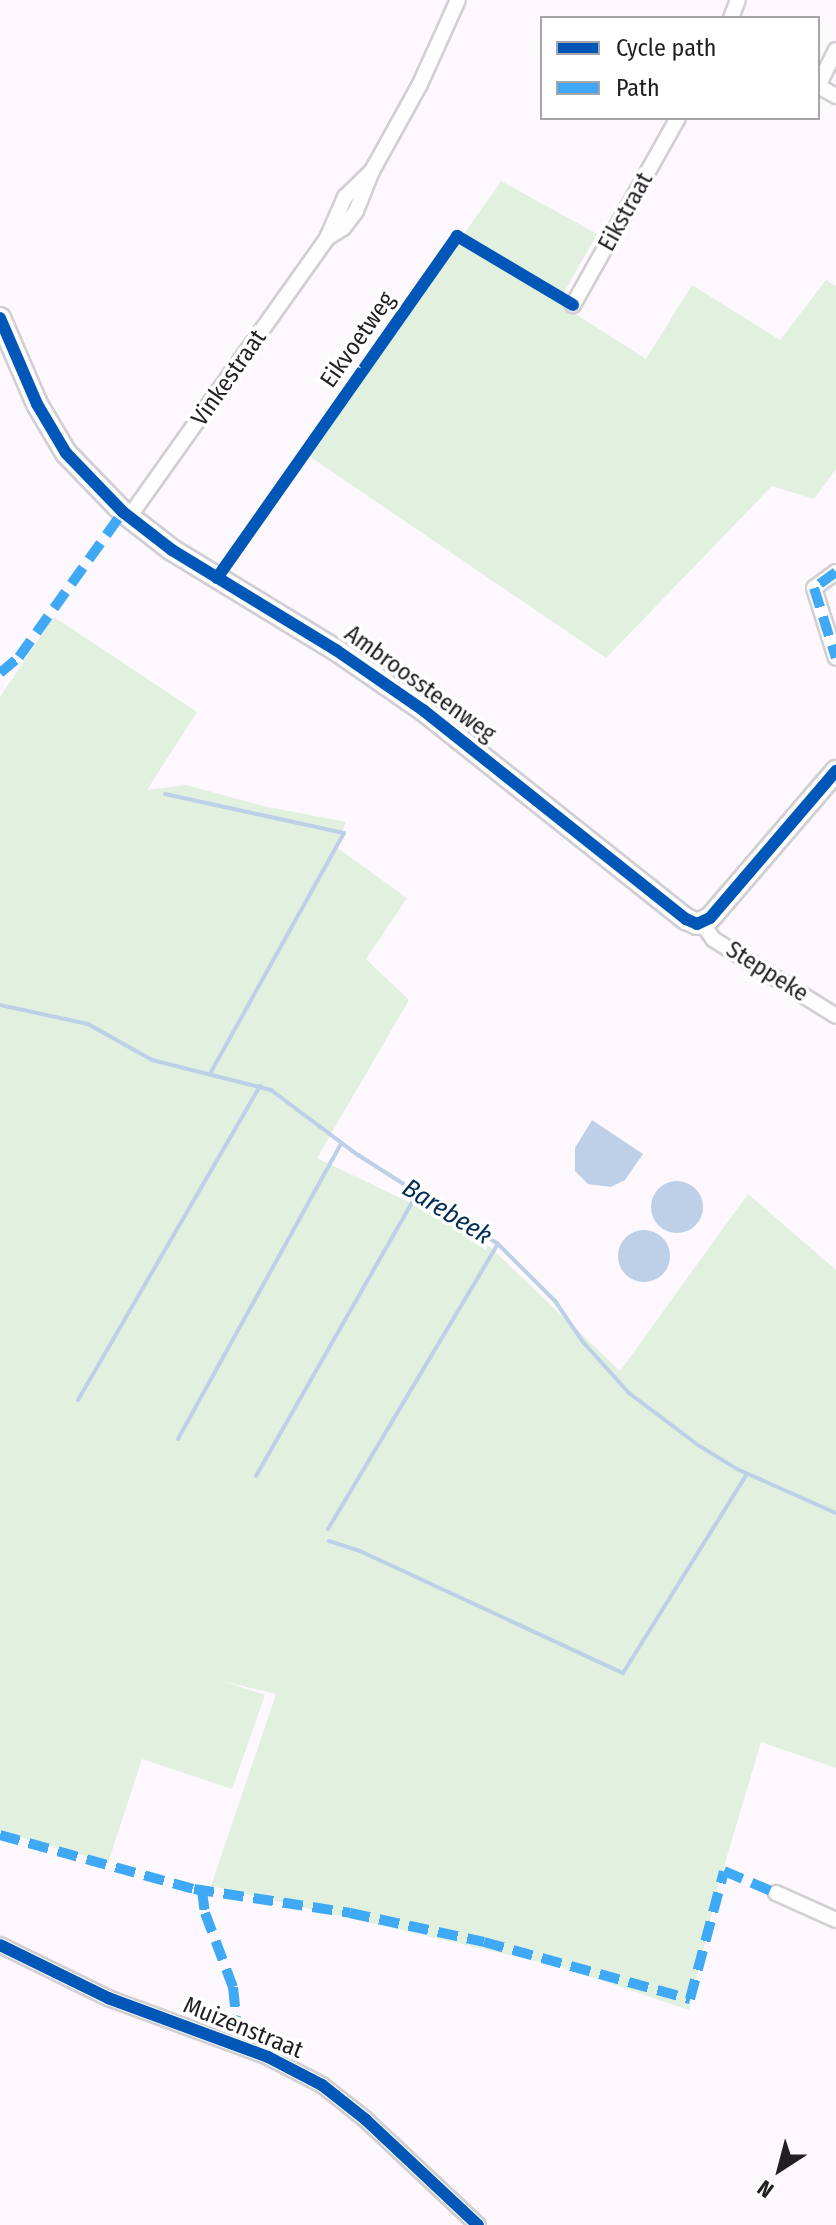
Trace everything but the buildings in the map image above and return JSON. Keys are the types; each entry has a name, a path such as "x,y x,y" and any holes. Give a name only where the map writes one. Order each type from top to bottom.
{"street":[{"name":"Vinkestraat","path":"129,517 327,238 343,228 356,211 372,171 420,84 458,0"},
{"path":"820,82 836,50"},
{"name":"Eikstraat","path":"573,305 677,120"},
{"name":"Ambroossteenweg","path":"0,318 37,404 66,453 129,517 172,550 336,650 412,702 671,909 692,922 702,923"},
{"path":"836,572 814,588 836,658"},
{"path":"702,923 720,908 836,771"},
{"name":"Steppeke","path":"702,923 713,939 836,1016"},
{"path":"776,1893 836,1920"},
{"name":"Muizenstraat","path":"0,1945 108,1998 268,2057 322,2085 365,2119 478,2225"}],"green space":[{"path":"501,181 597,234 558,303 646,359 692,285 780,340 826,280 836,286 836,469 814,499 772,486 606,658 309,456"},
{"path":"54,617 197,712 147,790 186,785 263,806 346,822 336,847 407,898 366,959 409,1000 317,1158 448,1221 490,1247 620,1371 748,1194 836,1270 836,1768 761,1742 719,1883 689,2010 565,1968 211,1886 276,1694 222,1681 265,1695 232,1789 142,1759 108,1863 0,1831 0,697"}],"water":[{"path":"592,1120 643,1154 625,1180 611,1187 588,1184 575,1171 575,1148"},
{"path":"677,1181 695,1189 703,1207 695,1225 677,1233 659,1225 651,1207 659,1189"},
{"path":"644,1230 662,1238 670,1256 662,1274 644,1282 626,1274 618,1256 626,1238"}],"waterway":[{"path":"165,794 344,833 211,1072"},
{"name":"Barebeek","path":"0,1005 88,1024 152,1060 271,1090 358,1155 498,1244 555,1301 583,1342 629,1393 698,1445 737,1469 836,1513"},
{"path":"78,1400 260,1086"},
{"path":"178,1439 341,1144"},
{"path":"256,1476 417,1194"},
{"path":"328,1529 498,1244"},
{"path":"329,1541 360,1551 623,1673 747,1474"}],"marked path":[{"path":"0,673 19,657 123,512"},
{"path":"836,572 814,588 836,658"},
{"path":"0,1835 194,1889 350,1913 484,1942 690,1999 724,1871 776,1893"},
{"path":"202,1890 205,1913 233,1987 236,2015 230,2044"}],"cycle path":[{"name":"Eikvoetweg","path":"217,578 457,236 573,305"},
{"path":"0,318 37,404 66,453 123,512 172,550 336,650 423,710 686,919 697,924 710,918 836,771"},
{"path":"0,1945 108,1998 268,2057 322,2085 365,2119 478,2225"}]}
